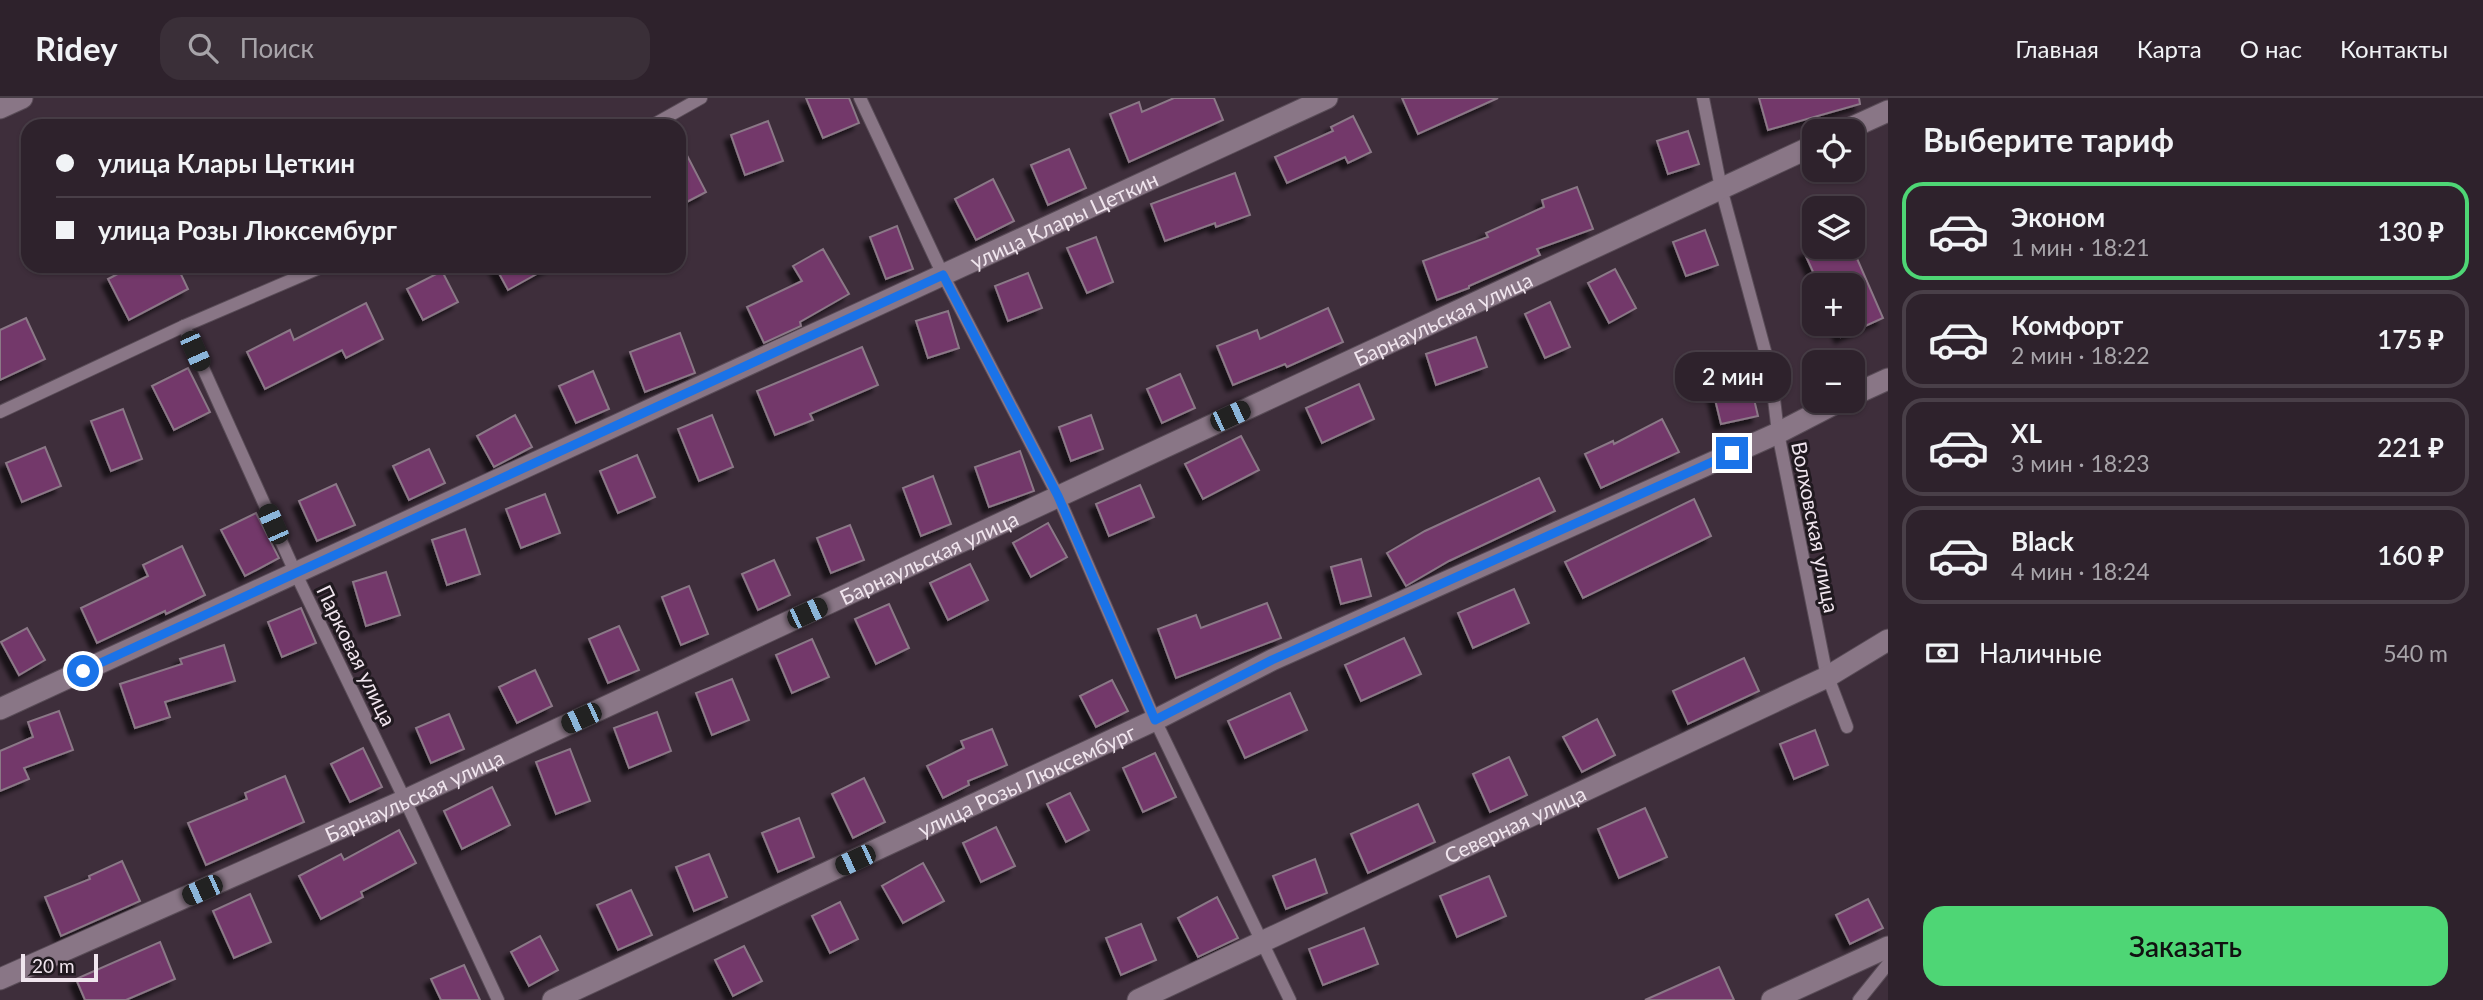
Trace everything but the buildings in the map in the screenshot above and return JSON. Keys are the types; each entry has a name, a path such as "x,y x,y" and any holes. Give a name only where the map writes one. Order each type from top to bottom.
{"street":[{"path":"0,108 22,98"},
{"name":"улица Клары Цеткин","path":"0,709 1327,98"},
{"path":"1865,121 1888,111"},
{"name":"Барнаульская улица","path":"0,979 405,800 1802,151"},
{"path":"1865,390 1888,379"},
{"name":"улица Розы Люксембург","path":"554,1000 1155,720 1272,660 1778,433 1817,413"},
{"name":"Северная улица","path":"1138,1000 1826,674 1888,640"},
{"path":"1772,1000 1888,947"}],"lane":[{"path":"664,119 701,98"},
{"path":"860,98 943,275 1058,496 1155,720 1290,1000"},
{"name":"Волховская улица","path":"1703,98 1721,188 1771,373 1778,433 1826,674 1847,727"},
{"path":"0,412 184,326 308,273"},
{"name":"Парковая улица","path":"184,326 296,574 498,1000"},
{"path":"1859,1000 1888,964"}],"route":[{"path":"83,671 943,275 1058,496 1155,720 1272,660 1732,453"}]}
